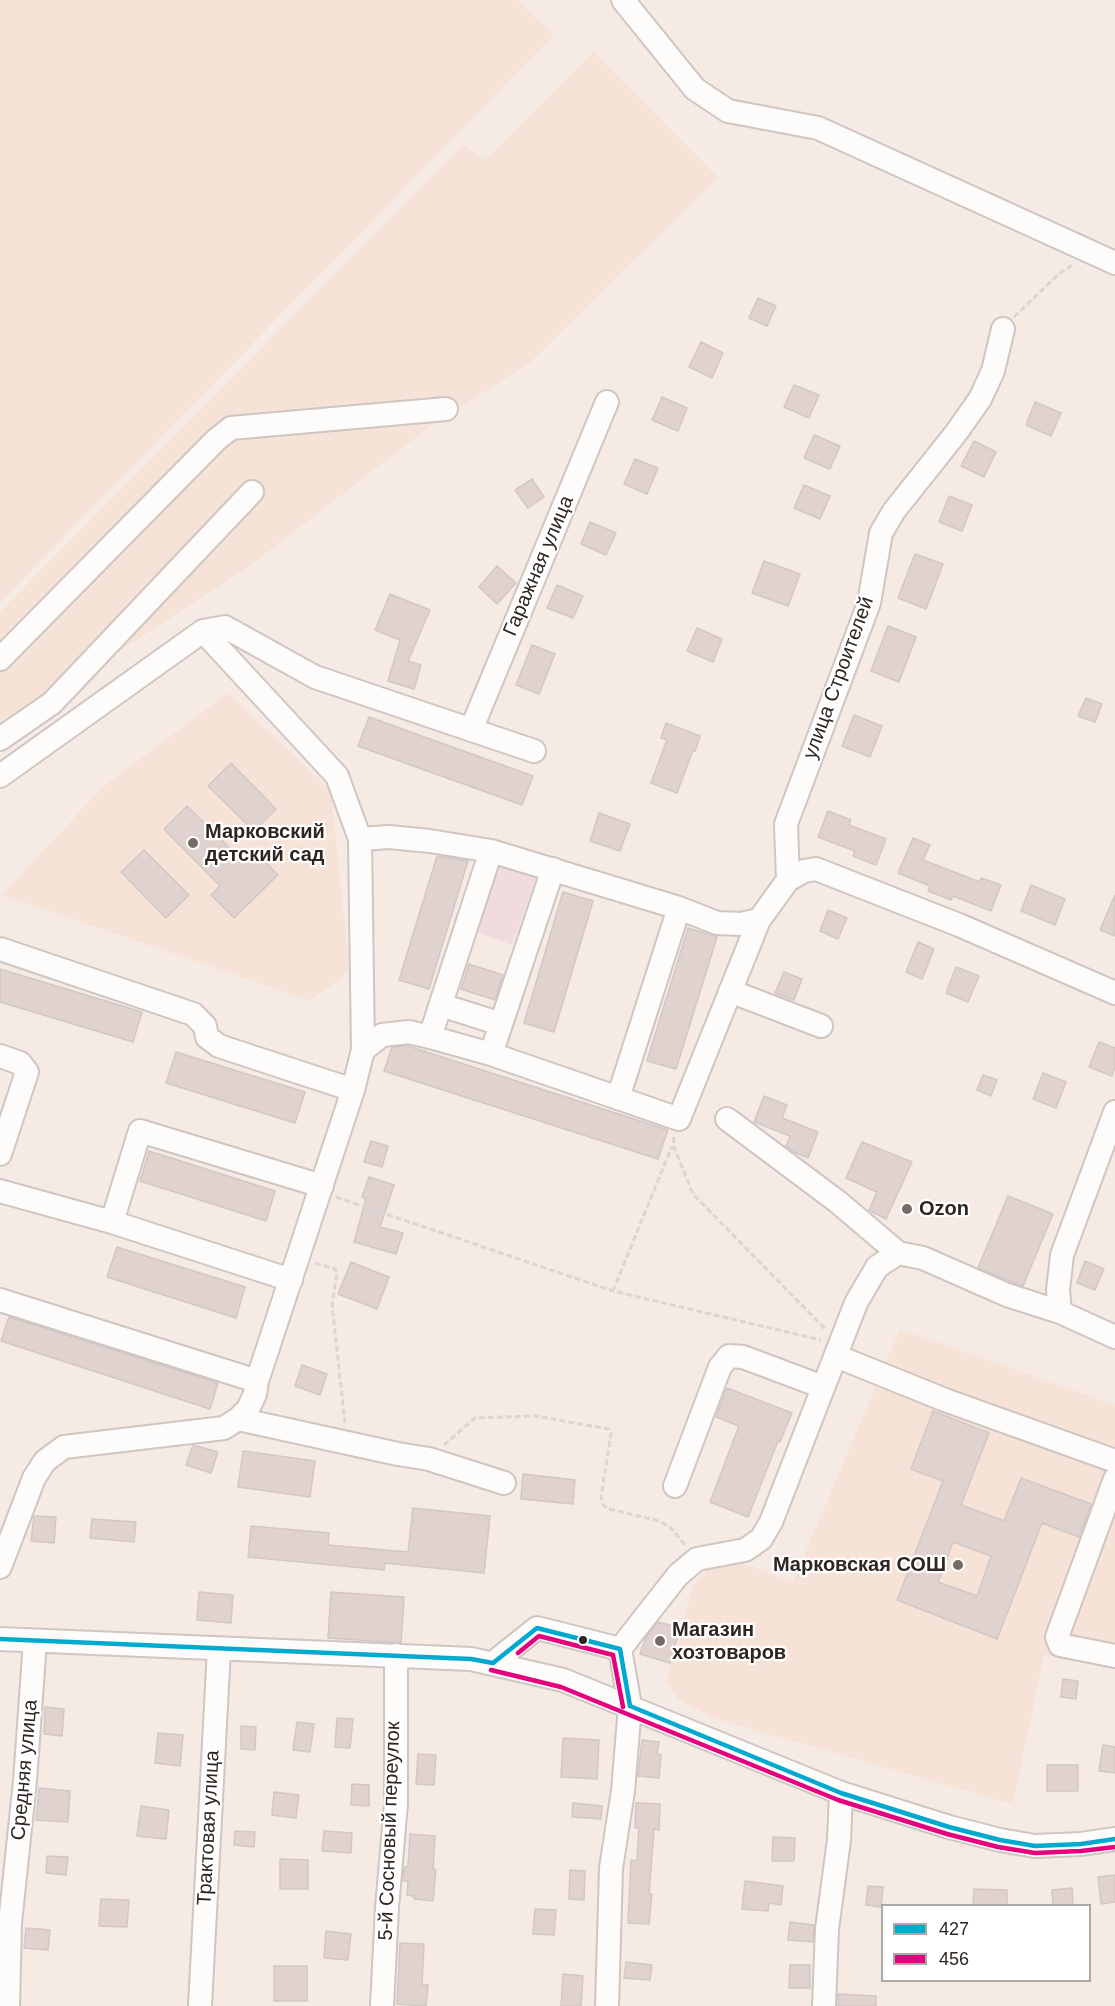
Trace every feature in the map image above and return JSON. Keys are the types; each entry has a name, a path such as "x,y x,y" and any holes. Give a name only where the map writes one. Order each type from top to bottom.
{"street":[{"path":"623,0 695,88 728,111 818,128 1105,258"},
{"name":"улица Строителей","path":"788,880 786,824 869,603 881,533 894,511 980,399 993,371 1002,329"},
{"name":"Гаражная улица","path":"471,730 607,402"},
{"path":"0,659 216,440 231,428 446,409"},
{"path":"0,739 52,703 252,492"},
{"path":"0,776 203,631 225,627 315,677 534,751"},
{"path":"0,1567 34,1478 45,1461 64,1447 224,1428 248,1409 255,1394 257,1381 353,1090 363,1050 360,839 336,776 203,631"},
{"path":"360,839 389,837 491,851 679,908 717,923 741,924 759,920"},
{"path":"430,1037 491,851"},
{"path":"491,1054 553,869"},
{"path":"363,1050 382,1035 409,1032 491,1054 679,1119 759,920 788,880 804,871 816,869 959,925 1115,993"},
{"path":"618,1098 679,908"},
{"path":"0,949 193,1014 206,1026 207,1037 219,1046 353,1090"},
{"path":"730,991 821,1026"},
{"path":"441,1005 501,1024"},
{"path":"0,1056 20,1063 27,1072 0,1154"},
{"path":"1060,1312 1058,1290 1062,1255 1115,1112"},
{"path":"727,1119 838,1202 898,1253 923,1258 1007,1295 1060,1312 1115,1337"},
{"path":"112,1222 140,1131 321,1189"},
{"path":"0,1191 112,1222 291,1280"},
{"path":"606,2006 611,1868 623,1791 630,1707 620,1649 678,1575 697,1559 745,1550 761,1539 771,1522 856,1304 877,1267 898,1253"},
{"path":"0,1300 257,1381"},
{"path":"838,1350 945,1400 1115,1461"},
{"path":"675,1486 720,1367 729,1356 742,1357 824,1387"},
{"path":"238,1419 429,1459 504,1483"},
{"path":"1115,1479 1057,1637 1060,1645 1115,1656"},
{"path":"494,1663 537,1628 620,1649"},
{"path":"0,1639 396,1655 471,1659 494,1663 563,1680 841,1793 949,1827 1035,1846 1081,1844 1115,1839"},
{"name":"Средняя улица","path":"8,2006 10,1923 25,1781 35,1641"},
{"name":"Трактовая улица","path":"200,2006 219,1649"},
{"name":"5-й Сосновый переулок","path":"382,2006 396,1803 396,1655"},
{"path":"824,2006 827,1929 839,1840 841,1793"}],"path":[{"path":"1002,329 1023,306 1060,273 1105,258"},
{"path":"613,1291 673,1145 679,1119"},
{"path":"673,1145 693,1194 838,1350"},
{"path":"321,1189 613,1291 838,1350"},
{"path":"298,1259 335,1269 337,1273 332,1305 347,1443"},
{"path":"429,1459 475,1418 535,1416 609,1429 611,1434 600,1497 603,1505 609,1509 659,1521 670,1527 697,1559"}],"shaded area":[{"path":"0,0 517,0 554,35 0,602"},
{"path":"594,52 718,178 528,364 433,424 248,567 34,707 0,735 0,612 463,145 485,160"},
{"name":"Марковский детский сад","path":"228,693 331,791 349,968 340,980 309,1000 2,895 104,786"},
{"path":"498,865 536,878 512,945 474,931"},
{"name":"Марковская СОШ","path":"900,1329 1115,1405 1115,1648 1078,1660 1044,1655 1013,1804 716,1719 678,1699 666,1682 694,1584 708,1570 731,1559 793,1582"}],"building":[{"path":"758,298 776,306 767,326 749,318"},
{"path":"701,342 723,353 712,378 689,367"},
{"path":"794,385 819,395 809,418 784,407"},
{"path":"662,397 687,408 678,431 652,420"},
{"path":"1035,402 1061,413 1051,436 1026,425"},
{"path":"814,435 840,446 830,469 804,458"},
{"path":"974,441 996,452 984,477 961,466"},
{"path":"635,459 658,468 647,494 624,484"},
{"path":"532,479 544,497 528,508 515,490"},
{"path":"804,485 830,496 820,519 794,508"},
{"path":"949,496 972,505 962,531 939,522"},
{"path":"590,522 616,533 606,555 581,544"},
{"path":"915,554 943,564 926,609 898,598"},
{"path":"764,561 800,574 788,606 752,593"},
{"path":"497,566 516,583 497,604 479,587"},
{"path":"557,585 583,596 573,618 547,608"},
{"path":"390,594 430,610 408,661 421,665 414,689 388,681 400,640 375,630"},
{"path":"888,626 916,637 899,682 871,671"},
{"path":"697,628 722,639 713,662 687,651"},
{"path":"532,645 555,654 539,694 516,685"},
{"path":"1086,698 1102,704 1095,722 1078,716"},
{"path":"854,715 882,726 870,757 842,746"},
{"path":"369,717 533,776 522,805 358,746"},
{"path":"666,723 700,736 677,793 651,783 667,740 661,738"},
{"path":"231,763 276,809 254,831 208,786"},
{"path":"187,806 245,863 256,852 278,875 234,918 211,895 220,886 164,829"},
{"path":"828,811 851,820 849,825 886,839 876,865 853,856 855,851 818,837"},
{"path":"599,813 630,824 620,851 590,841"},
{"path":"913,838 930,845 923,860 980,882 981,878 1001,885 991,911 953,896 951,900 928,891 930,886 898,873"},
{"path":"144,850 189,895 166,918 121,872"},
{"path":"437,856 468,861 429,989 399,980"},
{"path":"1031,885 1065,899 1055,925 1021,911"},
{"path":"563,892 593,901 554,1032 524,1023"},
{"path":"1115,895 1115,936 1100,930"},
{"path":"828,910 847,918 838,939 820,931"},
{"path":"688,928 717,937 676,1069 647,1061"},
{"path":"918,942 934,949 922,979 906,972"},
{"path":"469,964 503,975 495,1000 461,989"},
{"path":"956,967 979,976 968,1002 946,993"},
{"path":"0,969 142,1012 133,1042 0,1002"},
{"path":"784,972 802,979 794,1000 775,993"},
{"path":"1099,1042 1115,1048 1115,1067 1112,1076 1089,1067"},
{"path":"408,1046 668,1130 658,1159 384,1071 392,1047"},
{"path":"176,1052 305,1092 295,1123 166,1083"},
{"path":"1043,1073 1066,1082 1056,1108 1033,1099"},
{"path":"983,1075 997,1080 991,1096 977,1090"},
{"path":"764,1096 787,1105 782,1118 818,1132 808,1158 786,1146 790,1136 754,1122"},
{"path":"371,1141 388,1146 382,1167 364,1162"},
{"path":"862,1142 912,1162 886,1219 869,1210 877,1192 846,1178"},
{"path":"149,1151 275,1191 266,1221 140,1181"},
{"path":"369,1177 394,1185 380,1227 403,1233 396,1254 354,1242 366,1199 362,1197"},
{"path":"1008,1196 1053,1214 1023,1286 978,1268"},
{"path":"117,1247 245,1287 236,1318 107,1277"},
{"path":"1085,1261 1104,1269 1095,1290 1077,1283"},
{"path":"351,1262 389,1277 377,1309 338,1294"},
{"path":"9,1317 218,1383 210,1409 1,1341"},
{"path":"302,1365 327,1374 320,1395 295,1386"},
{"path":"727,1388 792,1413 780,1442 778,1441 748,1517 710,1502 739,1426 716,1417"},
{"path":"933,1411 989,1433 961,1505 1004,1521 1021,1478 1091,1504 1079,1537 1042,1523 997,1639 897,1600 943,1481 911,1469","holes":["953,1542 991,1556 977,1596 938,1582"]},
{"path":"193,1445 218,1452 211,1473 186,1465"},
{"path":"243,1451 315,1461 310,1497 238,1487"},
{"path":"523,1474 575,1480 573,1504 521,1499"},
{"path":"413,1508 490,1516 484,1573 385,1563 384,1570 248,1557 251,1526 329,1533 328,1545 408,1552"},
{"path":"34,1516 56,1517 54,1543 31,1541"},
{"path":"92,1519 136,1522 134,1542 90,1538"},
{"path":"199,1592 233,1595 231,1623 197,1620"},
{"path":"331,1592 404,1597 401,1643 328,1638"},
{"name":"Магазин хозтоваров","path":"658,1622 680,1628 670,1663 640,1654 645,1639"},
{"path":"1063,1679 1078,1681 1076,1699 1061,1697"},
{"path":"45,1707 64,1709 62,1736 44,1734"},
{"path":"337,1718 353,1719 350,1748 335,1747"},
{"path":"297,1722 314,1724 310,1752 293,1750"},
{"path":"241,1726 256,1727 255,1750 241,1749"},
{"path":"158,1733 183,1735 180,1766 155,1763"},
{"path":"563,1738 599,1740 597,1779 561,1777"},
{"path":"642,1740 659,1742 657,1754 661,1755 659,1778 638,1776"},
{"path":"1103,1745 1115,1747 1115,1773 1099,1771"},
{"path":"418,1754 436,1755 434,1785 416,1784"},
{"path":"1047,1765 1078,1765 1078,1791 1047,1791"},
{"path":"352,1784 369,1785 369,1806 351,1805"},
{"path":"39,1788 70,1791 68,1822 36,1820"},
{"path":"274,1792 299,1795 296,1818 272,1815"},
{"path":"573,1803 602,1806 601,1819 572,1817"},
{"path":"636,1803 660,1804 659,1830 654,1829 649,1924 628,1923 631,1860 637,1861 639,1828 635,1828"},
{"path":"141,1806 169,1810 166,1839 137,1836"},
{"path":"235,1831 255,1832 254,1847 234,1845"},
{"path":"324,1831 352,1833 351,1853 322,1851"},
{"path":"410,1834 435,1836 433,1869 436,1870 433,1901 414,1899 414,1896 407,1895 408,1881 403,1881 404,1867 408,1867"},
{"path":"773,1837 795,1838 794,1861 772,1861"},
{"path":"47,1856 68,1857 66,1875 46,1873"},
{"path":"280,1859 308,1860 308,1889 280,1889"},
{"path":"570,1870 585,1871 584,1900 569,1899"},
{"path":"1115,1875 1115,1902 1101,1904 1098,1877"},
{"path":"745,1881 783,1886 781,1905 769,1903 768,1911 742,1909"},
{"path":"868,1886 883,1887 881,1907 866,1905"},
{"path":"1072,1888 1073,1904 1053,1904 1052,1890"},
{"path":"974,1889 1007,1890 1007,1904 973,1904"},
{"path":"101,1899 129,1900 127,1927 99,1926"},
{"path":"535,1909 556,1910 554,1935 533,1934"},
{"path":"790,1922 814,1925 813,1942 788,1940"},
{"path":"26,1928 50,1930 48,1950 24,1948"},
{"path":"326,1931 351,1934 348,1960 324,1958"},
{"path":"400,1943 424,1944 422,1985 428,1985 426,2006 397,2004"},
{"path":"626,1962 652,1965 650,1980 624,1978"},
{"path":"790,1965 810,1965 810,1988 789,1988"},
{"path":"274,1966 307,1966 307,2001 274,2001"},
{"path":"563,1974 583,1976 581,2006 561,2006"},
{"path":"838,1994 876,1996 876,2006 838,2006"}],"transit line":[{"name":"427","path":"493,1663 537,1628 620,1649 630,1706"},
{"name":"456","path":"518,1653 539,1636 613,1655 623,1707"},
{"name":"427","path":"0,1639 471,1659 493,1663"},
{"name":"456","path":"491,1670 561,1687 838,1800 947,1834 998,1847 1035,1853 1115,1847"},
{"name":"427","path":"630,1706 841,1793 949,1827 1035,1846 1081,1844 1115,1839"}],"place":[{"name":"Марковский детский сад","path":"193,843"},
{"name":"Ozon","path":"907,1209"},
{"name":"Марковская СОШ","path":"958,1565"},
{"name":"Магазин хозтоваров","path":"660,1641"}]}
